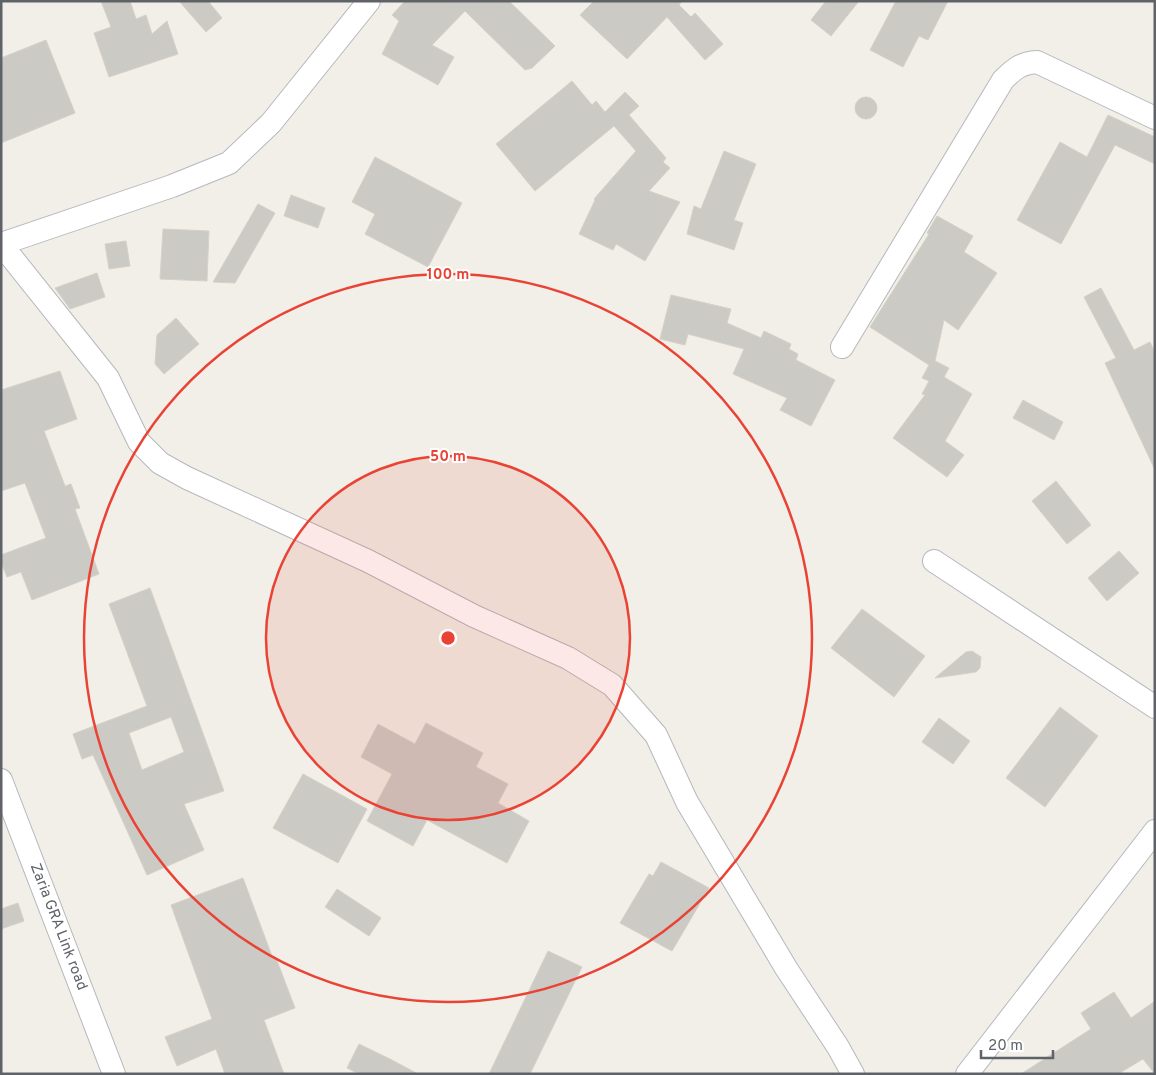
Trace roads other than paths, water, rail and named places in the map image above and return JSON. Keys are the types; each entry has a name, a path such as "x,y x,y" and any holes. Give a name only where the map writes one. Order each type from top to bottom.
{"street":[{"path":"369,1 271,123 229,163 172,186 1,244 108,378 139,442 160,463 187,478 368,562 474,616 568,658 612,685 656,735 687,802 786,968 838,1046 853,1074"},
{"path":"842,347 1003,80 1015,67 1037,62 1155,118"},
{"path":"934,561 1155,707"},
{"name":"Zaria GRA Link road","path":"1,780 114,1074"},
{"path":"967,1074 1155,830"}]}
